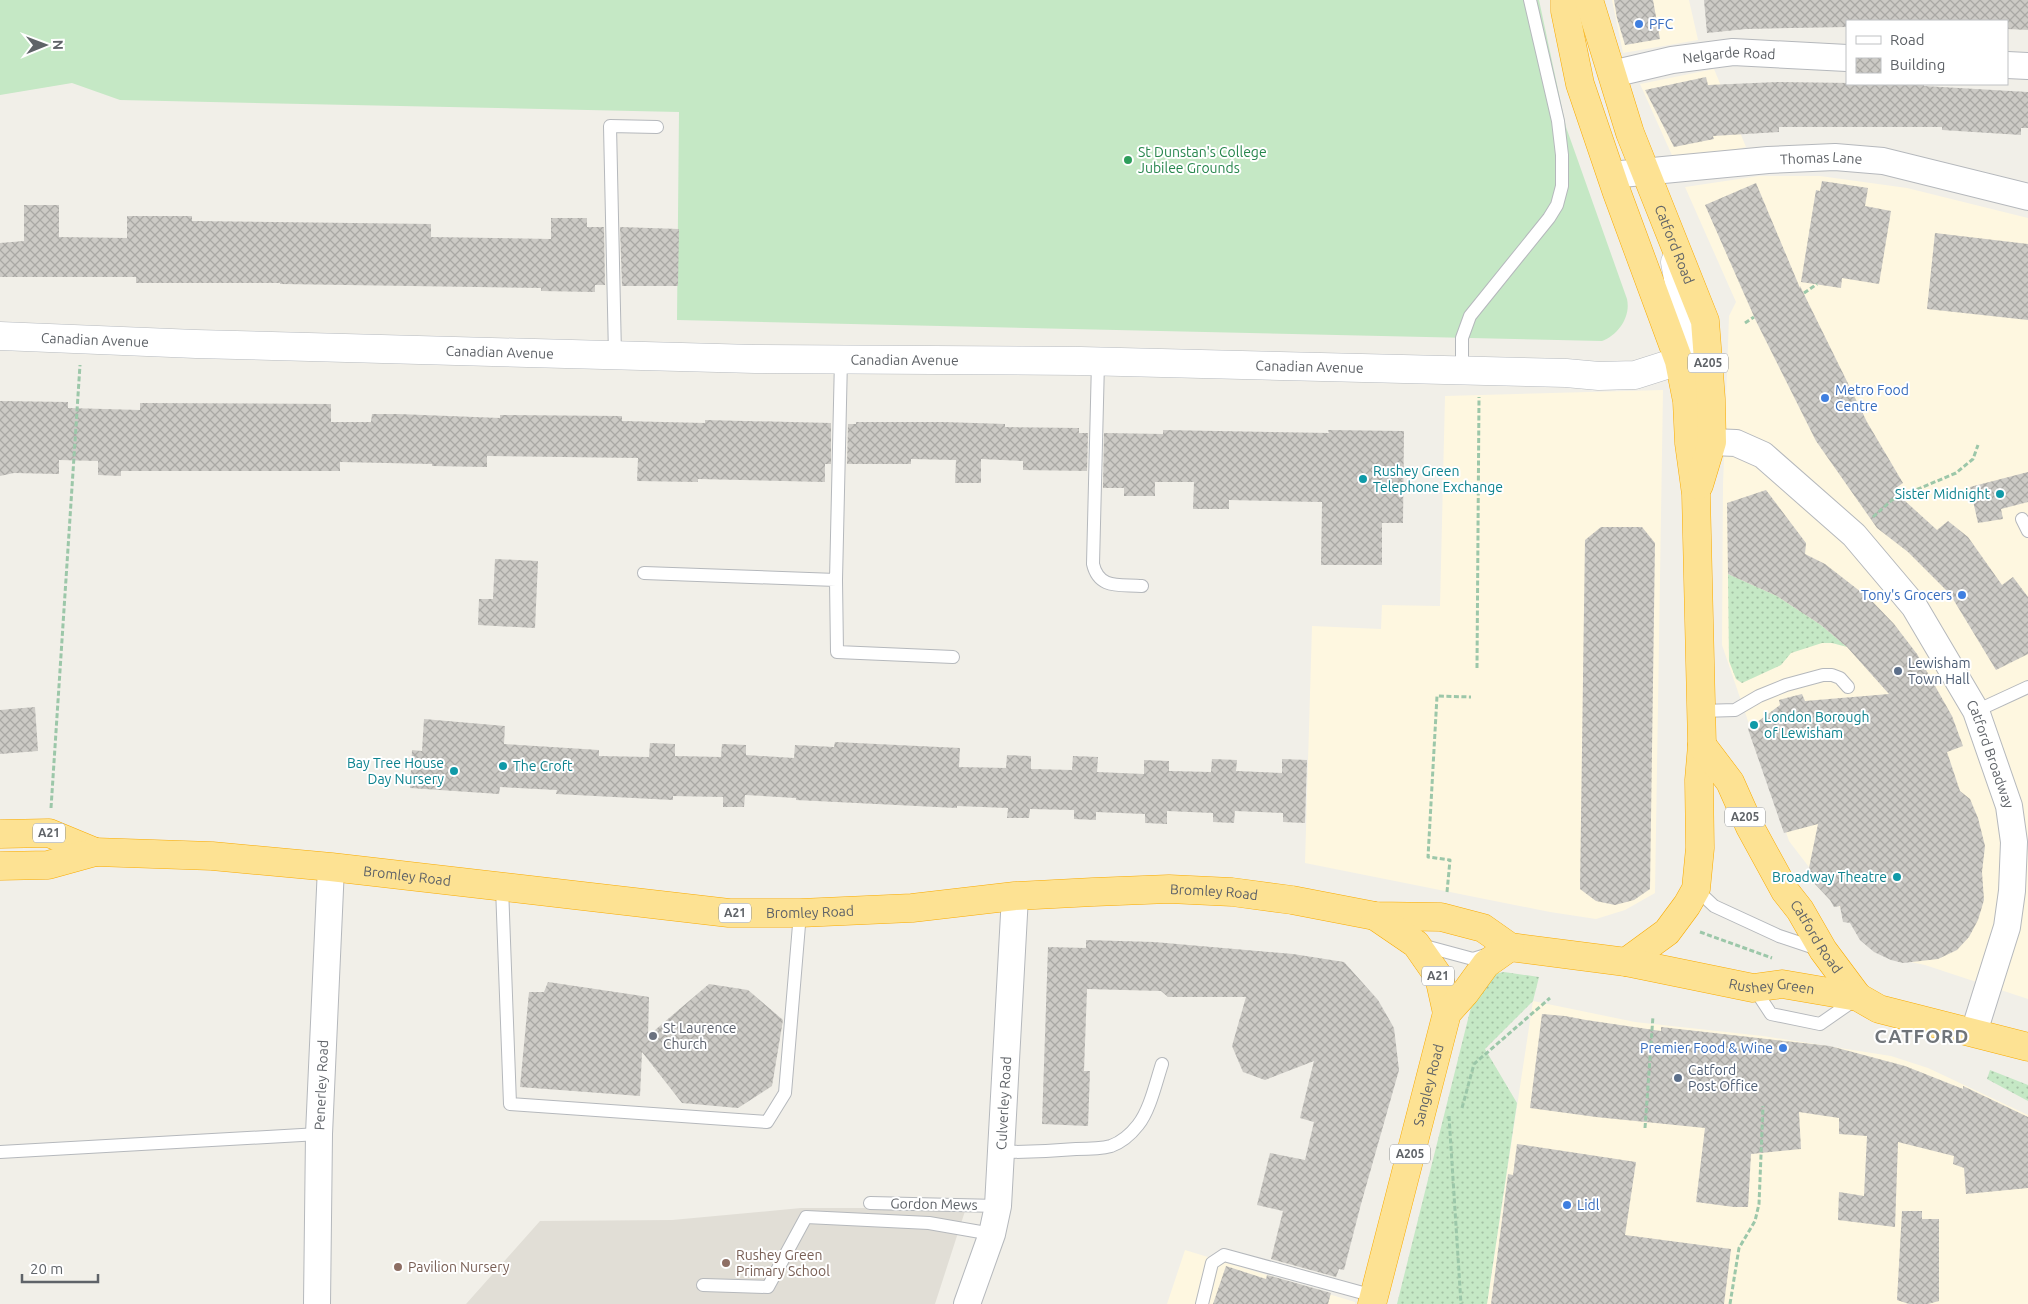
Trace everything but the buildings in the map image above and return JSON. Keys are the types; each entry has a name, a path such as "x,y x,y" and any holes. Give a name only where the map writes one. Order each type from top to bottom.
{"highway":[{"name":"Catford Road","path":"1565,0 1565,11 1580,84 1598,142 1679,361 1687,400 1689,442 1696,494 1702,746 1699,780 1700,848 1696,889 1667,932 1626,962"},
{"name":"Catford Road","path":"1588,0 1630,133 1705,321 1712,442 1696,494"},
{"name":"Catford Road","path":"1702,746 1730,782 1750,827 1785,891 1800,910 1823,950 1858,997"},
{"name":"Bromley Road","path":"0,834 49,833 95,852"},
{"name":"Bromley Road","path":"0,866 48,865 95,852 212,856 330,867 729,913 800,914 912,908 1015,896 1169,890 1232,892 1292,900 1375,916 1441,917 1483,928 1510,947"},
{"name":"Bromley Road","path":"1375,916 1416,944 1439,977 1447,1013"},
{"name":"Rushey Green","path":"1510,947 1626,962 1754,988 1782,984 1858,997 1880,1009 2028,1047"},
{"name":"Sangley Road","path":"1373,1300 1447,1013 1465,993 1486,964 1510,947"}],"street":[{"name":"Nelgarde Road","path":"1612,74 1672,60 1733,52 1846,58"},
{"path":"2008,65 2028,66"},
{"name":"Thomas Lane","path":"1611,175 1768,160 1835,157 1883,161 2028,198"},
{"path":"1671,236 1687,328 1679,361"},
{"name":"Canadian Avenue","path":"0,336 196,344 615,355 1252,364 1471,372 1566,373 1599,376 1635,375 1679,361"},
{"name":"Catford Broadway","path":"1712,442 1736,442 1763,455 1854,535 1914,606 1976,711 2009,806 2020,891 1974,1032"},
{"name":"Penerley Road","path":"317,1304 320,1134 330,867"},
{"name":"Culverley Road","path":"967,1304 992,1234 998,1206 1015,896"}],"lane":[{"path":"1471,372 1462,338 1470,316 1549,218 1557,204 1562,186 1562,155 1558,122 1530,0"},
{"path":"615,355 610,126 657,127"},
{"path":"841,359 836,580 838,652 953,657"},
{"path":"1098,362 1093,564 1099,579 1104,583 1142,586"},
{"path":"2022,519 2028,531"},
{"path":"644,573 836,580"},
{"path":"1701,711 1735,710 1760,696 1786,685 1822,675 1832,674 1840,678 1848,687"},
{"path":"1976,711 2028,687"},
{"path":"502,887 510,1104 767,1122 785,1093 800,914"},
{"path":"1696,889 1714,906 1778,936 1823,950"},
{"path":"1416,944 1473,959 1510,947"},
{"path":"1002,1152 1096,1148 1110,1146 1119,1142 1131,1134 1140,1123 1154,1090 1162,1064"},
{"path":"0,1152 320,1134"},
{"name":"Gordon Mews","path":"870,1203 998,1206"},
{"path":"703,1285 768,1288 806,1217 929,1223 992,1234"},
{"path":"1202,1304 1212,1263 1224,1255 1373,1300"}],"path":[{"path":"1804,293 1817,284"},
{"path":"1745,323 1754,317"},
{"path":"49,833 80,362"},
{"path":"1471,372 1477,668"},
{"path":"1854,535 1860,527 1892,500 1956,473 1973,459 1978,445"},
{"path":"1446,899 1450,860 1428,857 1438,696 1471,697"},
{"path":"1693,929 1768,956"},
{"path":"1462,1108 1474,1064 1550,998"},
{"path":"1645,1128 1653,1016"},
{"path":"1730,1304 1739,1248 1755,1221 1758,1204 1763,1106"},
{"path":"1449,1116 1461,1304"}],"shaded area":[{"path":"1612,0 1689,0 1698,40 1623,53"},
{"path":"1714,69 1746,147 1675,162 1640,84"},
{"path":"1759,176 1820,176 1907,188 2028,218 2028,999 1925,965 1887,957 1848,918 1789,841 1722,645 1723,485 1729,316 1736,302 1685,187"},
{"path":"1663,390 1655,893 1625,910 1596,919 1550,912 1305,863 1312,626 1381,629 1382,605 1440,606 1445,396"},
{"path":"1533,1001 1635,1022 1763,1036 1891,1056 1928,1068 2028,1115 2028,1304 1487,1304"},
{"name":"Rushey Green Primary School","path":"801,1208 966,1208 935,1304 466,1304 540,1221 672,1220"},
{"path":"1185,1250 1355,1302 1355,1304 1167,1304"}],"green space":[{"name":"St Dunstan's College Jubilee Grounds","path":"0,0 1539,0 1566,127 1627,299 1627,312 1618,330 1602,341 677,320 679,112 120,100 72,83 0,95"},
{"path":"1728,574 1777,596 1821,625 1847,647 1832,643 1822,643 1791,653 1781,665 1742,683 1736,679 1729,661"},
{"path":"1504,972 1539,977 1533,1001 1485,1049 1517,1103 1487,1304 1397,1304 1474,995 1494,974"},
{"path":"1990,1070 2028,1085 2028,1101 1987,1079"}],"place":[{"name":"PFC","path":"1639,24"},
{"name":"St Dunstan's College Jubilee Grounds","path":"1128,160"},
{"name":"Metro Food Centre","path":"1825,398"},
{"name":"Rushey Green Telephone Exchange","path":"1363,479"},
{"name":"Sister Midnight","path":"2000,494"},
{"name":"Tony's Grocers","path":"1962,595"},
{"name":"Lewisham Town Hall","path":"1898,671"},
{"name":"London Borough of Lewisham","path":"1754,725"},
{"name":"The Croft","path":"503,766"},
{"name":"Bay Tree House Day Nursery","path":"454,771"},
{"name":"Broadway Theatre","path":"1897,877"},
{"name":"St Laurence Church","path":"653,1036"},
{"name":"Premier Food & Wine","path":"1783,1048"},
{"name":"Catford Post Office","path":"1678,1078"},
{"name":"Lidl","path":"1567,1205"},
{"name":"Rushey Green Primary School","path":"726,1263"},
{"name":"Pavilion Nursery","path":"398,1267"}],"district":[{"name":"CATFORD","path":"1922,1036"}]}
